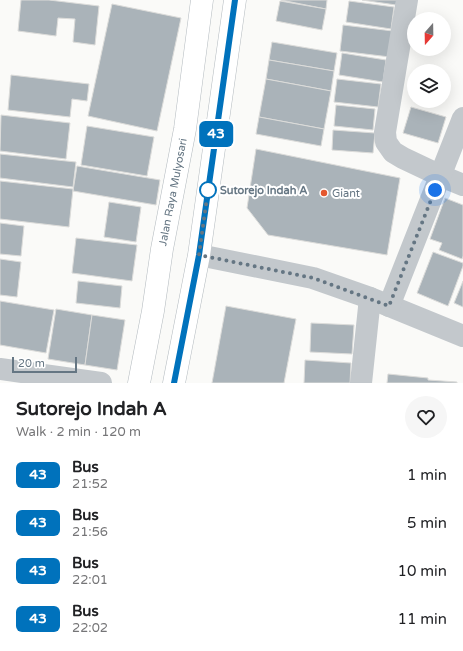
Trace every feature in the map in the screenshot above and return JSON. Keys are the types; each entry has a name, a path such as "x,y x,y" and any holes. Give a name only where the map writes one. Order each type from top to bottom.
{"main road":[{"name":"Jalan Raya Mulyosari","path":"139,383 153,311 162,249 185,129 202,0"},
{"path":"174,383 199,255 235,0"}],"street":[{"path":"407,0 384,137 393,152 441,176 463,185"},
{"path":"361,383 380,302 441,176 463,118"},
{"path":"199,255 313,278 380,302 463,336"},
{"path":"0,369 101,383"}],"building":[{"path":"21,0 49,0 99,6 95,45 73,42 75,19 58,18 56,36 18,31"},
{"path":"281,0 327,0 326,9"},
{"path":"362,0 397,0 396,5"},
{"path":"280,1 326,9 322,30 276,21"},
{"path":"349,1 394,7 391,29 346,22"},
{"path":"112,4 181,18 157,131 88,116"},
{"path":"343,25 393,31 390,57 340,51"},
{"path":"272,42 337,53 334,71 269,60"},
{"path":"342,53 386,60 383,82 339,75"},
{"path":"269,60 334,71 331,91 266,79"},
{"path":"11,75 89,84 87,101 72,99 70,117 8,110"},
{"path":"266,79 331,91 324,129 259,117"},
{"path":"337,79 381,84 378,107 334,102"},
{"path":"336,105 375,109 373,130 334,126"},
{"path":"411,108 446,117 438,143 403,133"},
{"path":"1,115 70,123 66,159 0,151"},
{"path":"259,117 324,129 321,146 256,134"},
{"path":"87,126 154,137 147,176 81,165"},
{"path":"333,130 375,133 373,153 332,150"},
{"name":"Giant","path":"256,149 400,178 387,255 268,235 247,208"},
{"path":"0,154 76,162 73,187 0,178"},
{"path":"77,166 160,180 156,205 73,191"},
{"path":"0,181 73,189 69,227 0,219"},
{"path":"445,198 463,205 462,259 439,250 442,243 430,239"},
{"path":"109,202 141,207 136,242 104,237"},
{"path":"0,223 24,226 21,256 0,254"},
{"path":"76,238 137,245 132,281 72,273"},
{"path":"433,252 463,263 448,306 417,293"},
{"path":"0,259 21,262 17,297 0,295"},
{"path":"78,281 122,286 120,308 76,303"},
{"path":"463,281 463,307 454,303"},
{"path":"0,301 54,310 46,353 0,345"},
{"path":"226,306 296,319 284,383 212,383"},
{"path":"56,309 92,315 85,365 48,359"},
{"path":"92,315 125,320 117,370 85,365"},
{"path":"311,323 354,325 352,354 310,352"},
{"path":"305,360 351,363 350,383 304,383"},
{"path":"388,374 428,378 428,380 457,383 387,383"}],"bus line":[{"name":"43","path":"174,383 199,255 235,0"}],"place":[{"name":"Sutorejo Indah A","path":"208,190"},
{"name":"Giant","path":"324,193"}],"route":[{"path":"208,190 199,255 313,278 389,306 435,190"}]}
